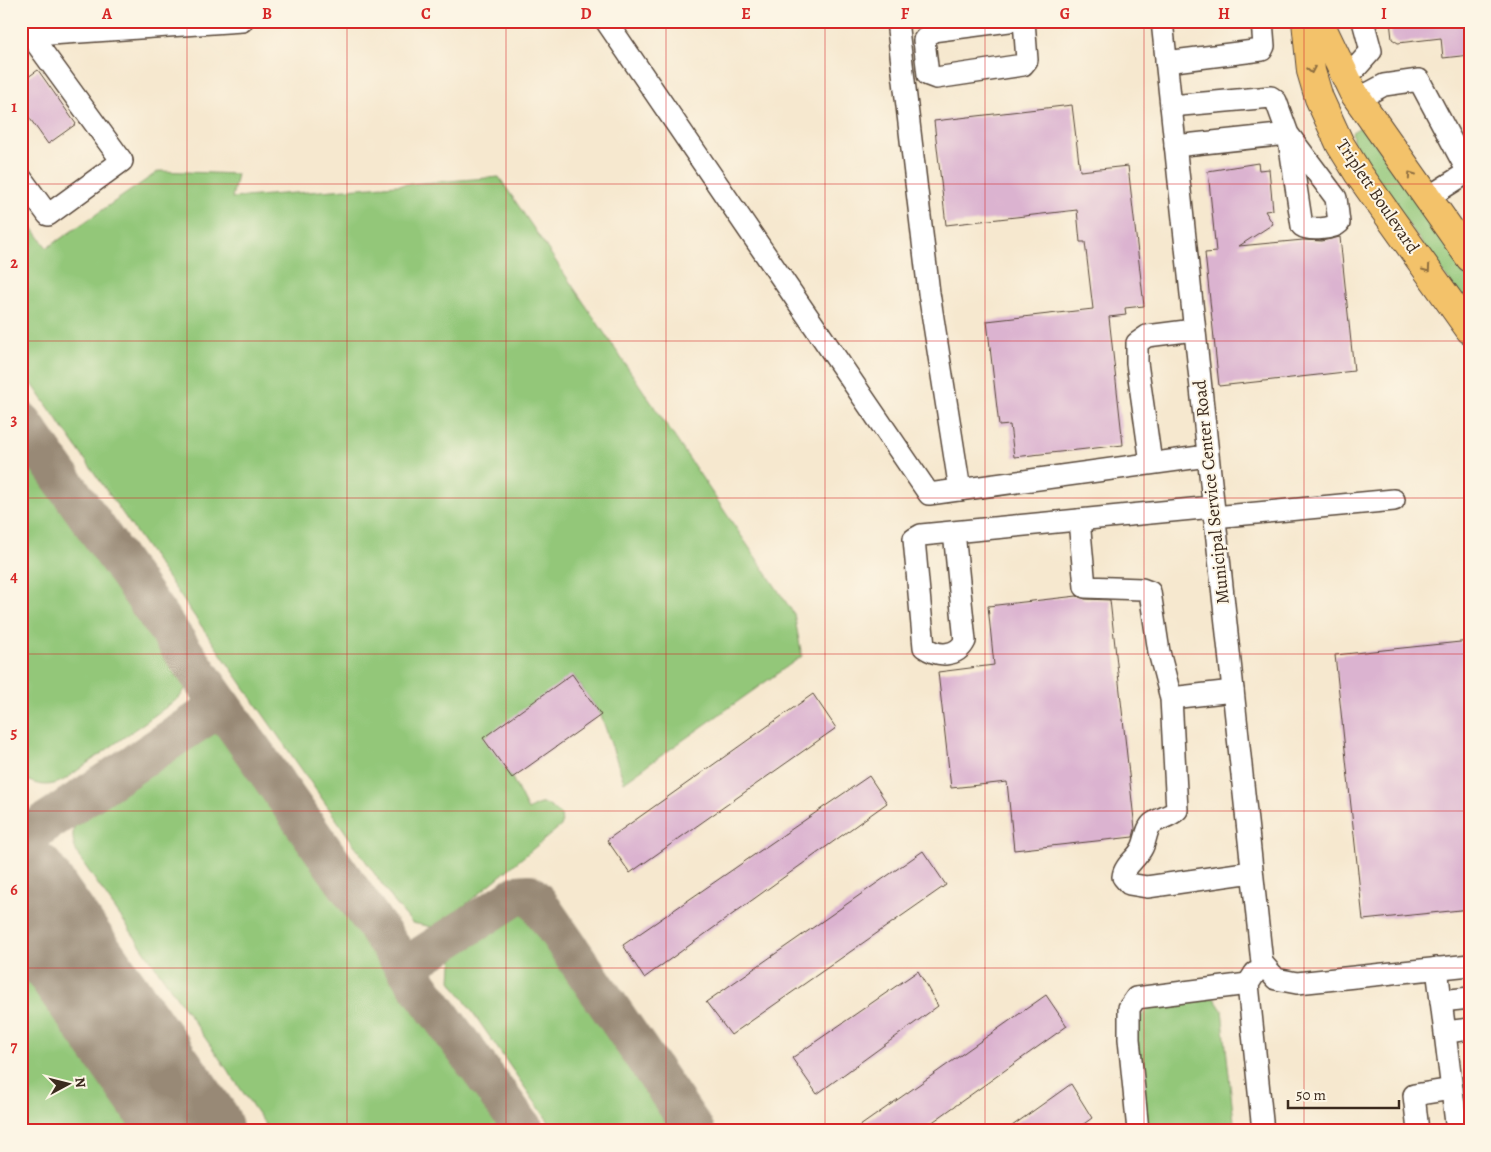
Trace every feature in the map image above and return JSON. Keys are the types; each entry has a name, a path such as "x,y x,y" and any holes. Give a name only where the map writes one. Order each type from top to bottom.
{"main road":[{"name":"Triplett Boulevard","path":"1306,21 1311,71 1319,98 1340,144 1358,173 1470,330"},
{"path":"1319,21 1352,89 1470,258"}],"street":[{"path":"26,36 242,21"},
{"path":"606,21 929,494 1207,456"},
{"path":"897,21 929,293 960,490"},
{"path":"1009,21 932,31 927,34 924,40 928,75 936,78 1022,65 1027,60 1024,21"},
{"name":"Municipal Service Center Road","path":"1162,21 1262,963"},
{"path":"1166,62 1262,50 1264,46 1262,21"},
{"path":"1352,89 1371,51 1363,21"},
{"path":"21,178 48,214 122,161 26,36"},
{"path":"1352,89 1419,80 1469,171 1427,198"},
{"path":"1171,106 1266,96 1276,101 1288,134 1175,146"},
{"path":"1151,463 1137,363 1137,343 1147,336 1194,330"},
{"path":"954,532 965,641 961,649 952,653 932,653 924,648 914,539 921,535 1079,520 1394,500"},
{"path":"1079,520 1085,587 1142,589 1150,592 1159,652 1171,698 1177,810 1168,818 1159,820 1149,827 1143,848 1127,866 1124,877 1130,884 1147,887 1252,872"},
{"path":"1171,698 1233,691"},
{"path":"1263,1131 1248,984 1262,963 1272,977 1291,982 1470,965"},
{"path":"1437,968 1446,1032 1456,1131"},
{"path":"1138,1131 1129,1038 1129,1008 1136,998 1248,984"},
{"path":"1442,1001 1470,998"},
{"path":"1446,1032 1470,1029"},
{"path":"1418,1131 1414,1095 1452,1089"}],"green space":[{"path":"1362,126 1470,272 1470,310 1383,189 1353,141 1352,132"},
{"path":"159,171 237,174 232,198 499,177 794,614 802,656 624,782 601,715 573,675 484,738 512,778 528,810 545,804 561,815 562,825 437,928 412,923 395,903 21,368 21,212 47,248"},
{"path":"21,426 183,658 189,673 186,688 179,698 64,780 47,785 37,784 21,776"},
{"path":"219,727 234,734 241,741 515,1131 270,1131 79,857 73,840 75,824 82,814 195,734 203,730"},
{"path":"508,909 529,911 545,927 687,1131 555,1131 451,981 452,964 458,946"},
{"path":"21,957 143,1131 21,1131"},
{"path":"1214,998 1222,1010 1235,1131 1144,1131 1134,1034 1141,1016 1150,1007"}],"building":[{"path":"1390,21 1470,21 1470,55 1443,58 1441,38 1398,43 1392,39"},
{"path":"38,70 76,124 48,144 21,106 21,82"},
{"path":"1072,105 1080,171 1128,166 1144,306 1125,308 1126,315 1109,317 1123,445 1014,457 1010,425 999,426 987,321 1093,309 1085,242 1080,242 1077,210 946,225 934,121"},
{"path":"1258,163 1259,170 1269,169 1273,210 1265,211 1273,224 1239,246 1303,240 1322,241 1340,237 1354,371 1219,386 1205,253 1216,252 1208,171"},
{"path":"1077,596 1085,599 1110,600 1135,829 1133,837 1014,850 1007,782 951,788 938,672 994,665 988,606"},
{"path":"1470,641 1470,909 1363,920 1335,655"},
{"path":"572,674 601,715 512,778 483,738"},
{"path":"813,694 836,728 630,873 607,840"},
{"path":"869,776 887,803 644,978 623,945"},
{"path":"923,851 946,885 731,1035 706,1002"},
{"path":"918,971 938,1006 817,1094 792,1058"},
{"path":"1046,995 1067,1026 920,1131 853,1131"},
{"path":"1071,1084 1092,1118 1074,1131 1005,1131"}],"taxiway":[{"path":"21,421 405,967 525,1131"},
{"path":"21,839 221,706"},
{"path":"405,967 517,895 529,894 538,903 695,1131"}],"runway":[{"path":"21,886 193,1131"}]}
